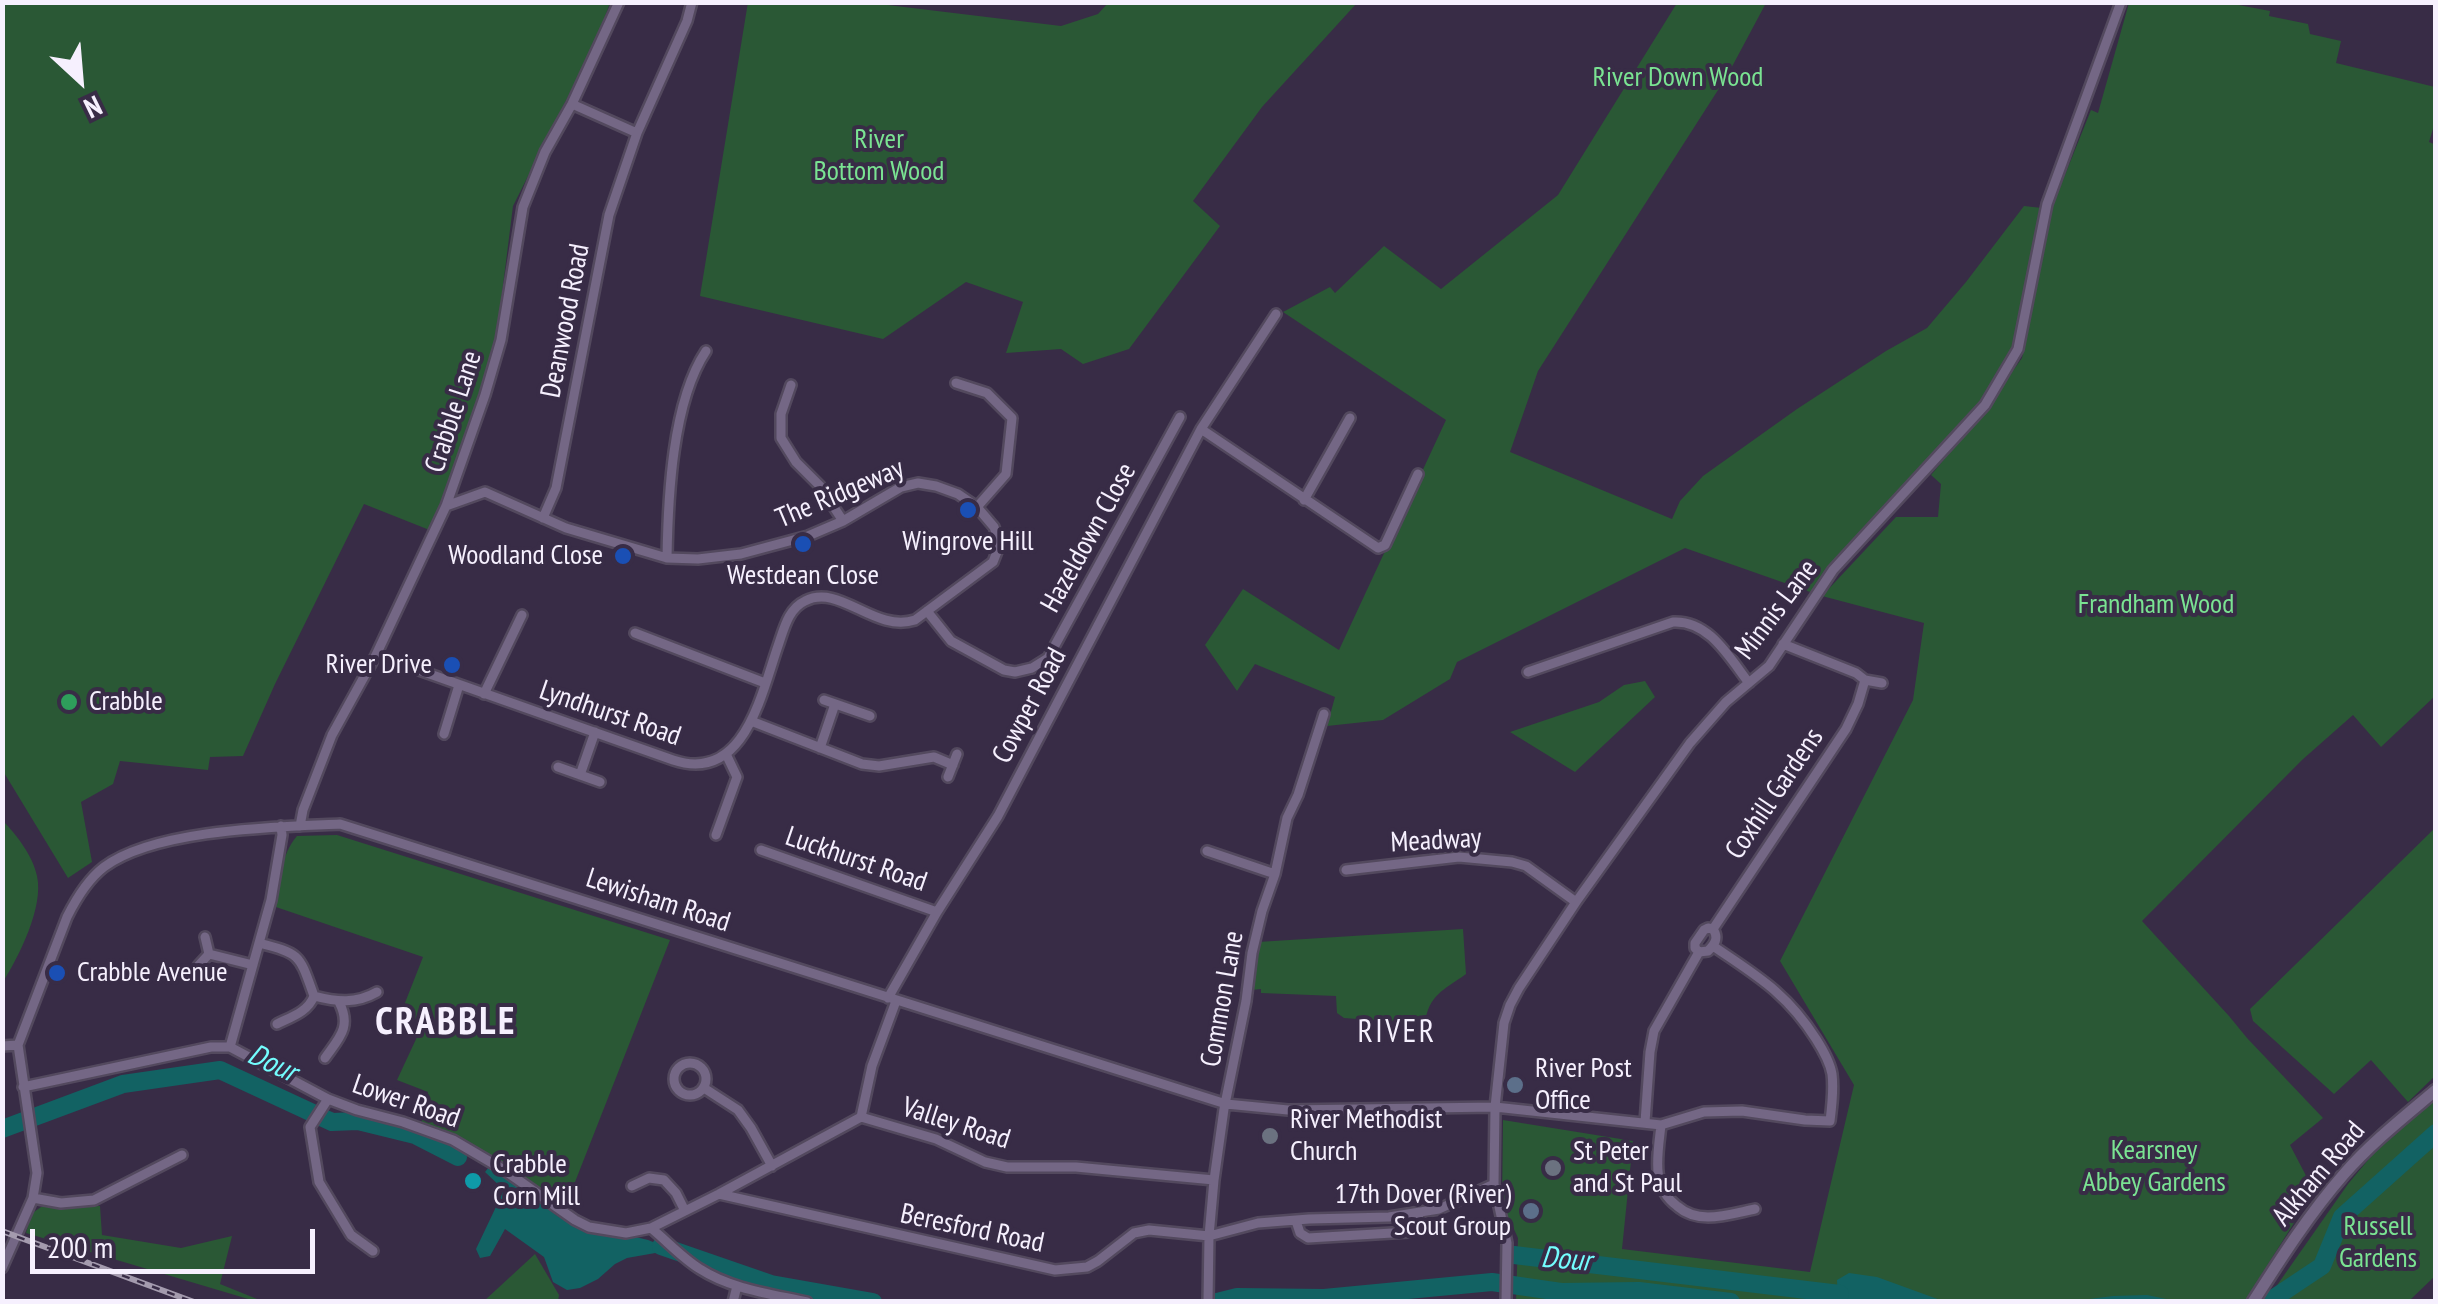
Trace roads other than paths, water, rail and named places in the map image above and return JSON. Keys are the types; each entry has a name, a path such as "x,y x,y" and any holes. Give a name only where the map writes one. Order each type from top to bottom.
{"street":[{"name":"Crabble Lane","path":"300,826 332,735 376,654 446,506 501,340 523,207 545,152 620,2"},
{"name":"Deanwood Road","path":"542,518 556,488 609,215 638,133 688,21 692,2"},
{"name":"Minnis Lane","path":"1506,1302 1507,1243 1494,1184 1495,1107 1504,1023 1518,988 1690,742 1726,702 1769,666 1833,570 1985,405 2018,349 2047,204 2121,2"},
{"path":"572,104 638,133"},
{"name":"Cowper Road","path":"861,1117 892,1000 937,912 998,816 1201,429 1276,314"},
{"path":"667,558 668,491 679,426 695,367 706,351"},
{"path":"716,836 737,776 726,754 745,735 787,619 802,602 832,598 886,622 915,620 993,562 1000,544 994,527 977,507 1006,474 1012,418 988,394 956,382"},
{"path":"791,385 780,414 781,438 796,462 820,486 842,522"},
{"name":"Hazeldown Close","path":"927,611 952,641 1004,670 1032,668 1048,658 1180,417"},
{"path":"1304,500 1350,418"},
{"path":"1201,429 1375,548 1385,545 1418,474"},
{"name":"The Ridgeway","path":"446,506 485,492 566,528 667,558 698,559 740,554 808,536 918,483 958,494 977,507"},
{"path":"484,694 522,615"},
{"path":"1536,673 1682,622 1708,632 1749,682"},
{"path":"636,634 765,683"},
{"path":"1783,644 1865,680 1882,683"},
{"name":"Lyndhurst Road","path":"376,654 685,764 698,765 726,754"},
{"name":"Coxhill Gardens","path":"1645,1122 1654,1030 1699,952 1695,942 1704,930 1714,929 1846,729 1865,680"},
{"path":"444,734 459,685"},
{"path":"820,748 830,702 870,716"},
{"name":"Common Lane","path":"1208,1302 1208,1236 1214,1180 1255,942 1287,818 1324,714"},
{"path":"750,721 862,764 879,766 934,758 953,766"},
{"path":"580,775 594,732"},
{"path":"948,777 958,754"},
{"path":"558,767 600,782"},
{"name":"Lewisham Road","path":"32,1198 36,1173 18,1045 77,897 104,867 154,845 219,832 281,826 340,824 1226,1104 1288,1110 1495,1107 1661,1124"},
{"path":"23,1087 230,1047 270,900 281,826"},
{"name":"Luckhurst Road","path":"761,850 937,912"},
{"path":"1208,851 1275,874"},
{"name":"Meadway","path":"1346,870 1459,858 1512,862 1526,866 1576,902"},
{"path":"1699,952 1714,946 1714,929"},
{"path":"204,937 209,954"},
{"path":"258,942 288,950 298,957 314,996 296,1016 277,1024"},
{"path":"1714,946 1774,987 1804,1020 1832,1069 1830,1121 1742,1111 1704,1112 1661,1124 1658,1179 1675,1205 1688,1213 1708,1217 1755,1209"},
{"path":"209,954 253,965"},
{"path":"198,966 209,954"},
{"path":"314,996 339,1002 377,992"},
{"path":"325,1058 344,1028 346,1019 339,1002"},
{"path":"2,1046 18,1045"},
{"name":"Lower Road","path":"230,1047 328,1099 453,1140 590,1227 626,1233 651,1228"},
{"path":"704,1088 738,1110 772,1166"},
{"name":"Alkham Road","path":"2253,1302 2343,1175 2436,1090"},
{"path":"328,1099 310,1127 318,1182 351,1235 372,1252"},
{"name":"Valley Road","path":"651,1228 861,1117 936,1138 985,1162 1006,1166 1076,1167 1214,1180"},
{"path":"157,1152 163,1164"},
{"path":"2,1268 32,1198 61,1203 94,1200 182,1155"},
{"path":"632,1186 649,1178 664,1180 685,1212"},
{"path":"1208,1236 1258,1223 1390,1217 1439,1209 1494,1184"},
{"name":"Beresford Road","path":"719,1194 1055,1270 1098,1261 1134,1233 1149,1230 1208,1236"},
{"path":"1296,1221 1300,1233 1308,1238 1408,1232 1418,1226 1420,1212"},
{"path":"651,1228 701,1270 737,1286 806,1302"},
{"path":"733,1302 737,1286"}],"waterway":[{"name":"Dour","path":"2,1129 123,1084 220,1070 332,1122 358,1121 415,1135 458,1157"},
{"path":"2268,1302 2322,1266 2342,1217 2436,1133"},
{"name":"Dour","path":"661,1246 771,1284 873,1302"},
{"name":"Dour","path":"1514,1255 1840,1294"},
{"name":"Dour","path":"1217,1302 1237,1297 1324,1298 1492,1282 1561,1292 1639,1291 1731,1302"}],"railway":[{"path":"2,1231 194,1302"}],"place":[{"name":"Wingrove Hill","path":"968,510"},
{"name":"Westdean Close","path":"803,544"},
{"name":"Woodland Close","path":"623,556"},
{"name":"River Drive","path":"452,665"},
{"name":"Crabble","path":"69,702"},
{"name":"Crabble Avenue","path":"57,973"},
{"name":"River Post Office","path":"1515,1085"},
{"name":"River Methodist Church","path":"1270,1136"},
{"name":"St Peter and St Paul","path":"1553,1168"},
{"name":"Crabble Corn Mill","path":"473,1181"},
{"name":"17th Dover (River) Scout Group","path":"1531,1211"}],"district":[{"name":"CRABBLE","path":"446,1023"},
{"name":"RIVER","path":"1397,1033"}],"park label":[{"name":"River Down Wood","path":"1678,78"},
{"name":"River Bottom Wood","path":"879,156"},
{"name":"Frandham Wood","path":"2156,605"},
{"name":"Kearsney Abbey Gardens","path":"2154,1167"},
{"name":"Russell Gardens","path":"2378,1243"}]}
